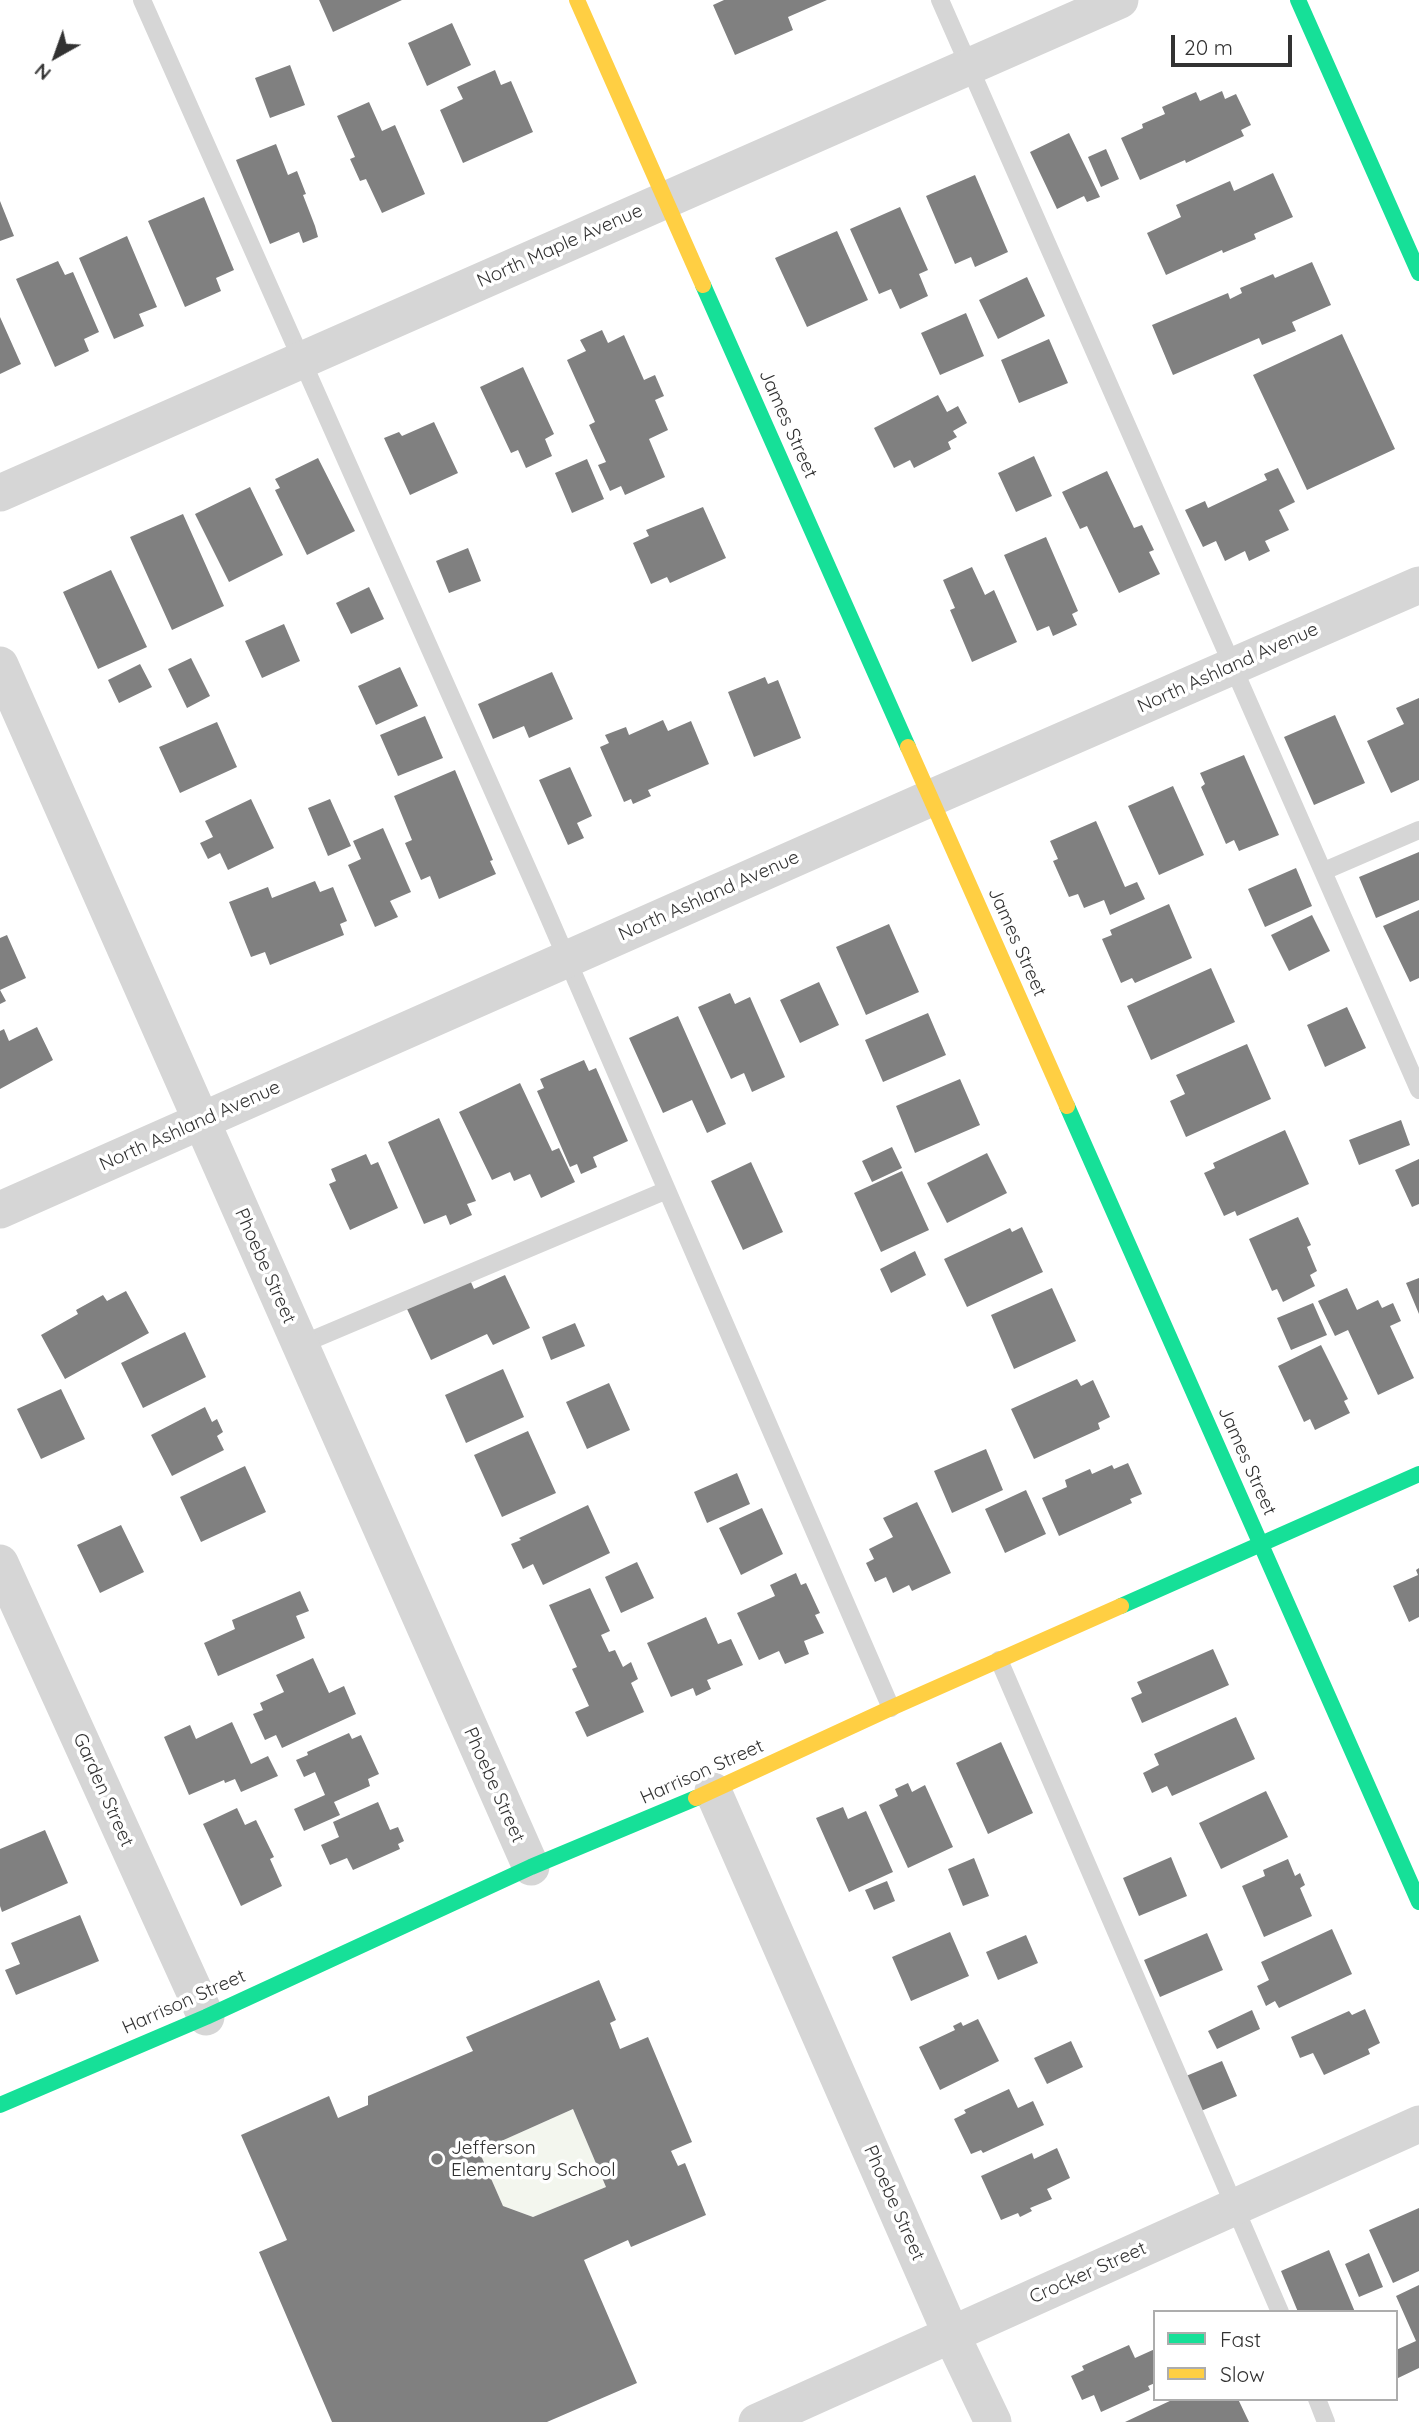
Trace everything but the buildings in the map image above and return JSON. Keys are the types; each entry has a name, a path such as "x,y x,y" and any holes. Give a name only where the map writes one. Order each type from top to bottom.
{"street":[{"name":"James Street","path":"578,0 1419,1902"},
{"name":"North Maple Avenue","path":"0,494 1120,0"},
{"path":"1298,0 1419,273"},
{"name":"North Ashland Avenue","path":"0,1210 931,798 1419,586"},
{"name":"Phoebe Street","path":"0,665 531,1867"},
{"name":"Harrison Street","path":"0,2105 206,2017 531,1867 713,1791 891,1708 1419,1475"},
{"name":"Garden Street","path":"0,1563 206,2017"},
{"name":"Phoebe Street","path":"713,1791 951,2334 993,2422"},
{"name":"Crocker Street","path":"757,2422 1419,2124"}],"lane":[{"path":"142,0 567,959 891,1708"},
{"path":"940,0 1419,1090"},
{"path":"1402,234 1419,226"},
{"path":"1324,871 1419,830"},
{"path":"300,1345 667,1190"},
{"path":"999,1660 1279,2310"},
{"path":"1318,2401 1326,2422"}],"shaded area":[{"path":"573,2109 606,2187 533,2217 503,2206 479,2151"}],"traffic: fast":[{"path":"1298,0 1419,273"},
{"path":"703,285 908,747"},
{"path":"1067,1106 1419,1902"},
{"path":"1121,1606 1419,1474"},
{"path":"0,2105 206,2017 531,1867 696,1798"}],"traffic: slow":[{"path":"577,0 703,285"},
{"path":"908,747 1067,1106"},
{"path":"696,1798 1121,1606"}],"place":[{"name":"Jefferson Elementary School","path":"437,2159"}]}
